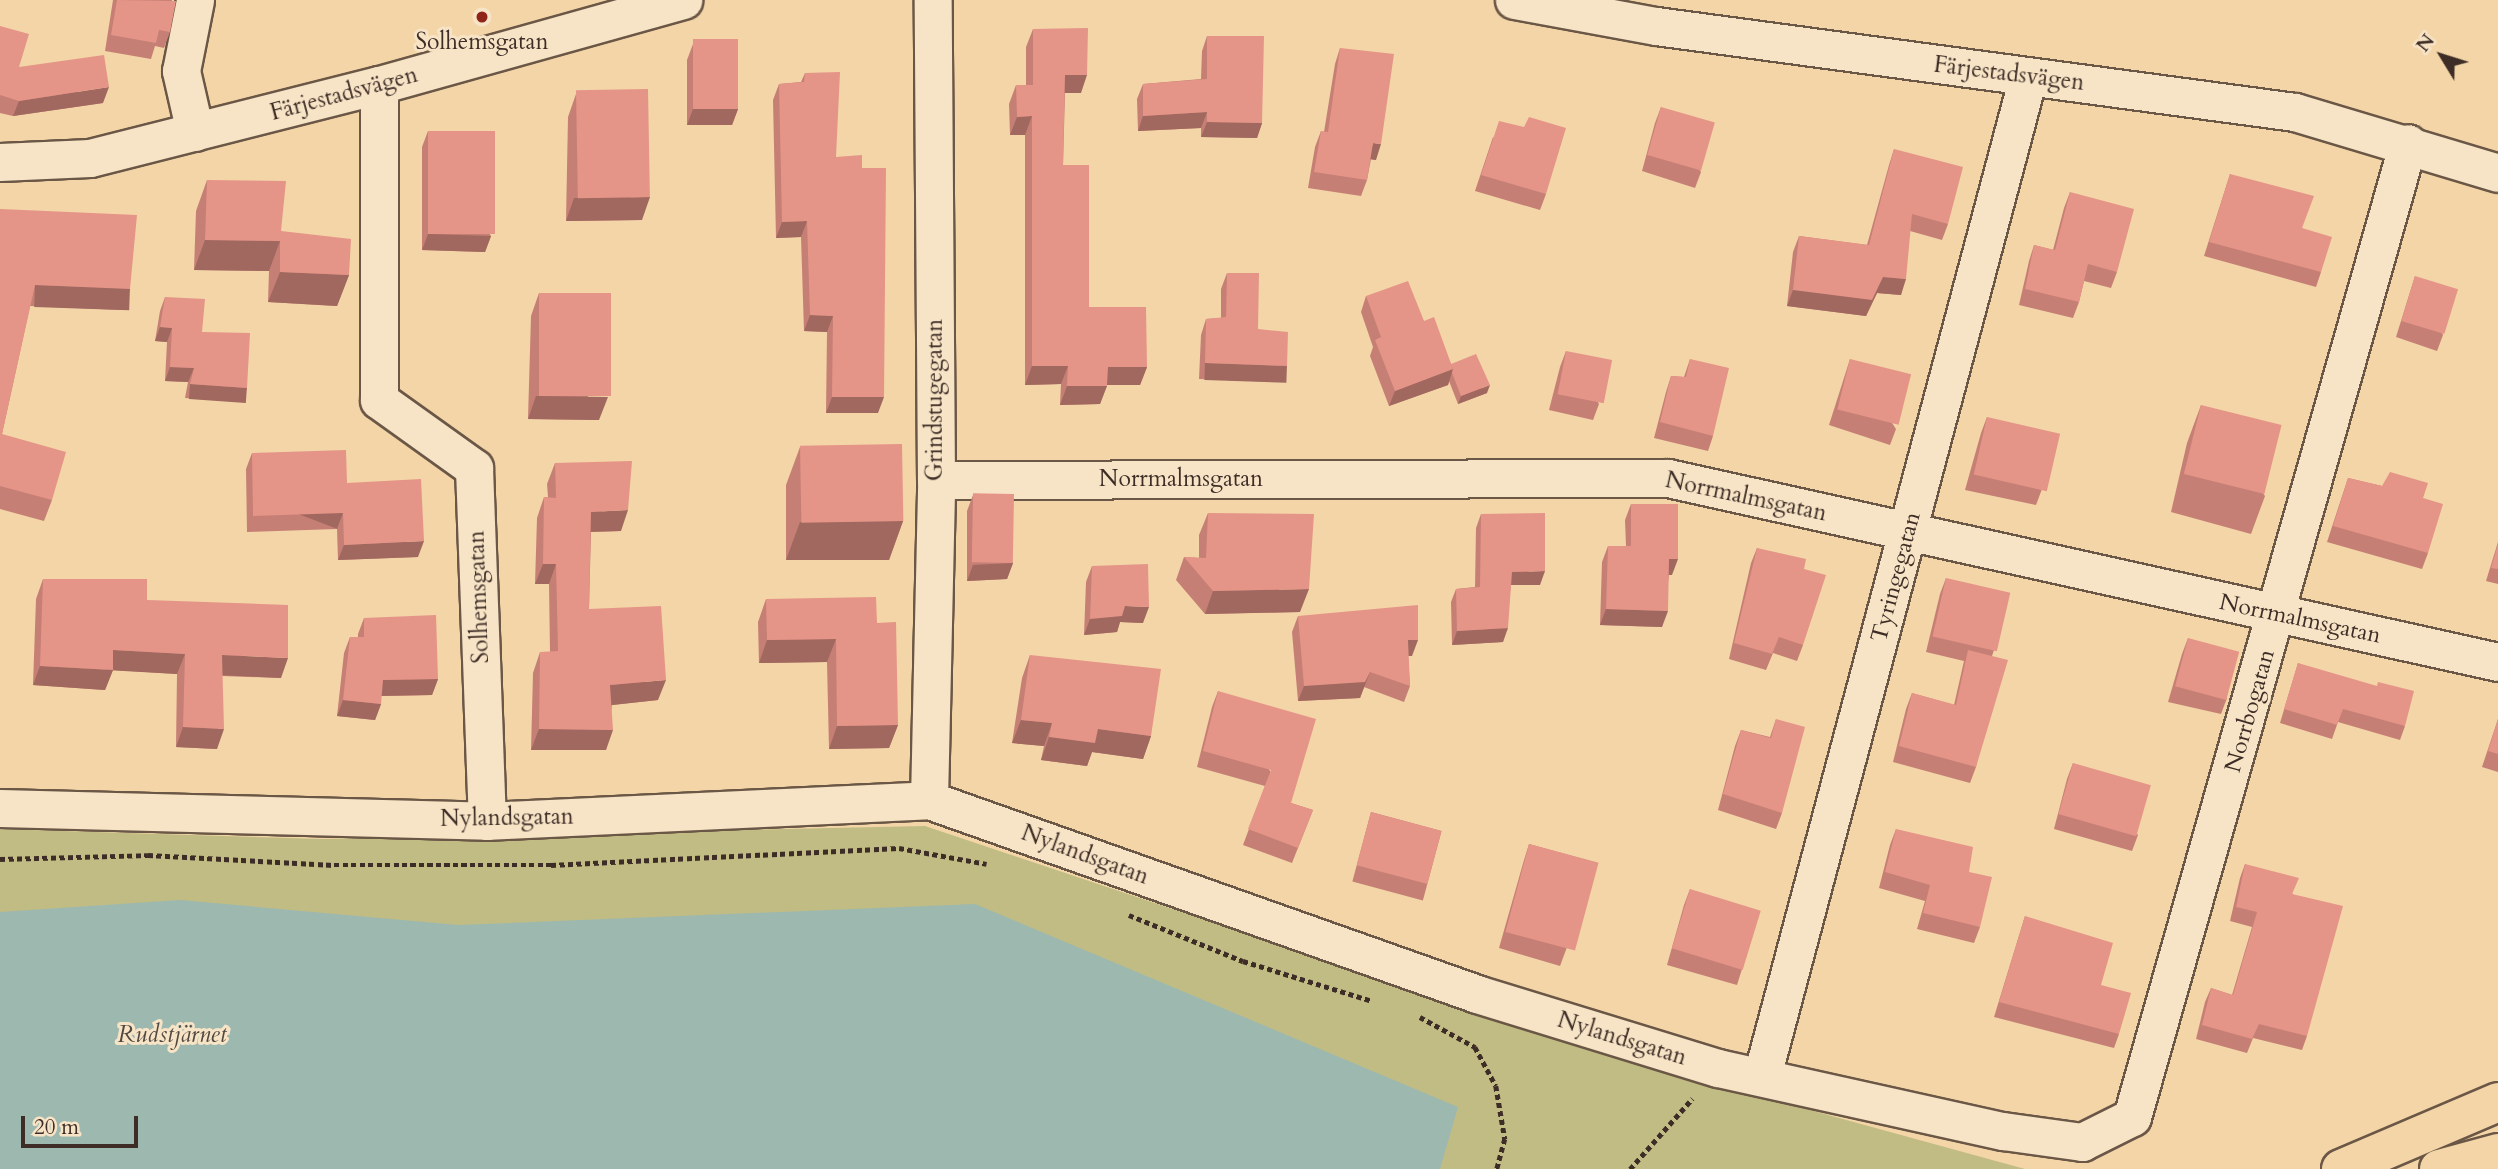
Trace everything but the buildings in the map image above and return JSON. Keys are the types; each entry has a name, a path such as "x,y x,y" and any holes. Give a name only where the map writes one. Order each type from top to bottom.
{"highway":[{"path":"2341,1169 2498,1102"},
{"path":"2438,1169 2498,1153"}],"street":[{"path":"195,0 181,71 195,132"},
{"name":"Grindstugegatan","path":"929,800 936,480 933,0"},
{"name":"Färjestadsvägen","path":"1525,1 1656,26 2295,112 2408,143 2498,173"},
{"name":"Färjestadsvägen","path":"0,162 90,158 379,85 665,2"},
{"name":"Tyringegatan","path":"1762,1076 2028,77"},
{"name":"Solhemsgatan","path":"379,85 379,400 474,468 487,821"},
{"name":"Norrbogatan","path":"2133,1117 2277,615 2408,143"},
{"name":"Norrmalmsgatan","path":"936,480 1668,478 2498,662"},
{"name":"Nylandsgatan","path":"0,808 487,821 929,800 1477,994 1718,1068 2003,1131 2082,1142 2133,1117"}],"path":[{"path":"0,859 148,855 334,865 551,865 900,848 1002,867"},
{"path":"1116,910 1243,961 1374,1002"},
{"path":"1413,1014 1475,1046 1496,1086 1505,1139 1497,1169"},
{"path":"1630,1169 1718,1068"}],"shaded area":[{"name":"Rudstjärnet","path":"925,826 1602,1053 2025,1169 0,1169 0,829 322,839"}],"water":[{"name":"Rudstjärnet","path":"180,900 458,925 975,904 1458,1107 1440,1169 0,1169 0,912"}],"place":[{"name":"Solhemsgatan","path":"482,17"}]}
